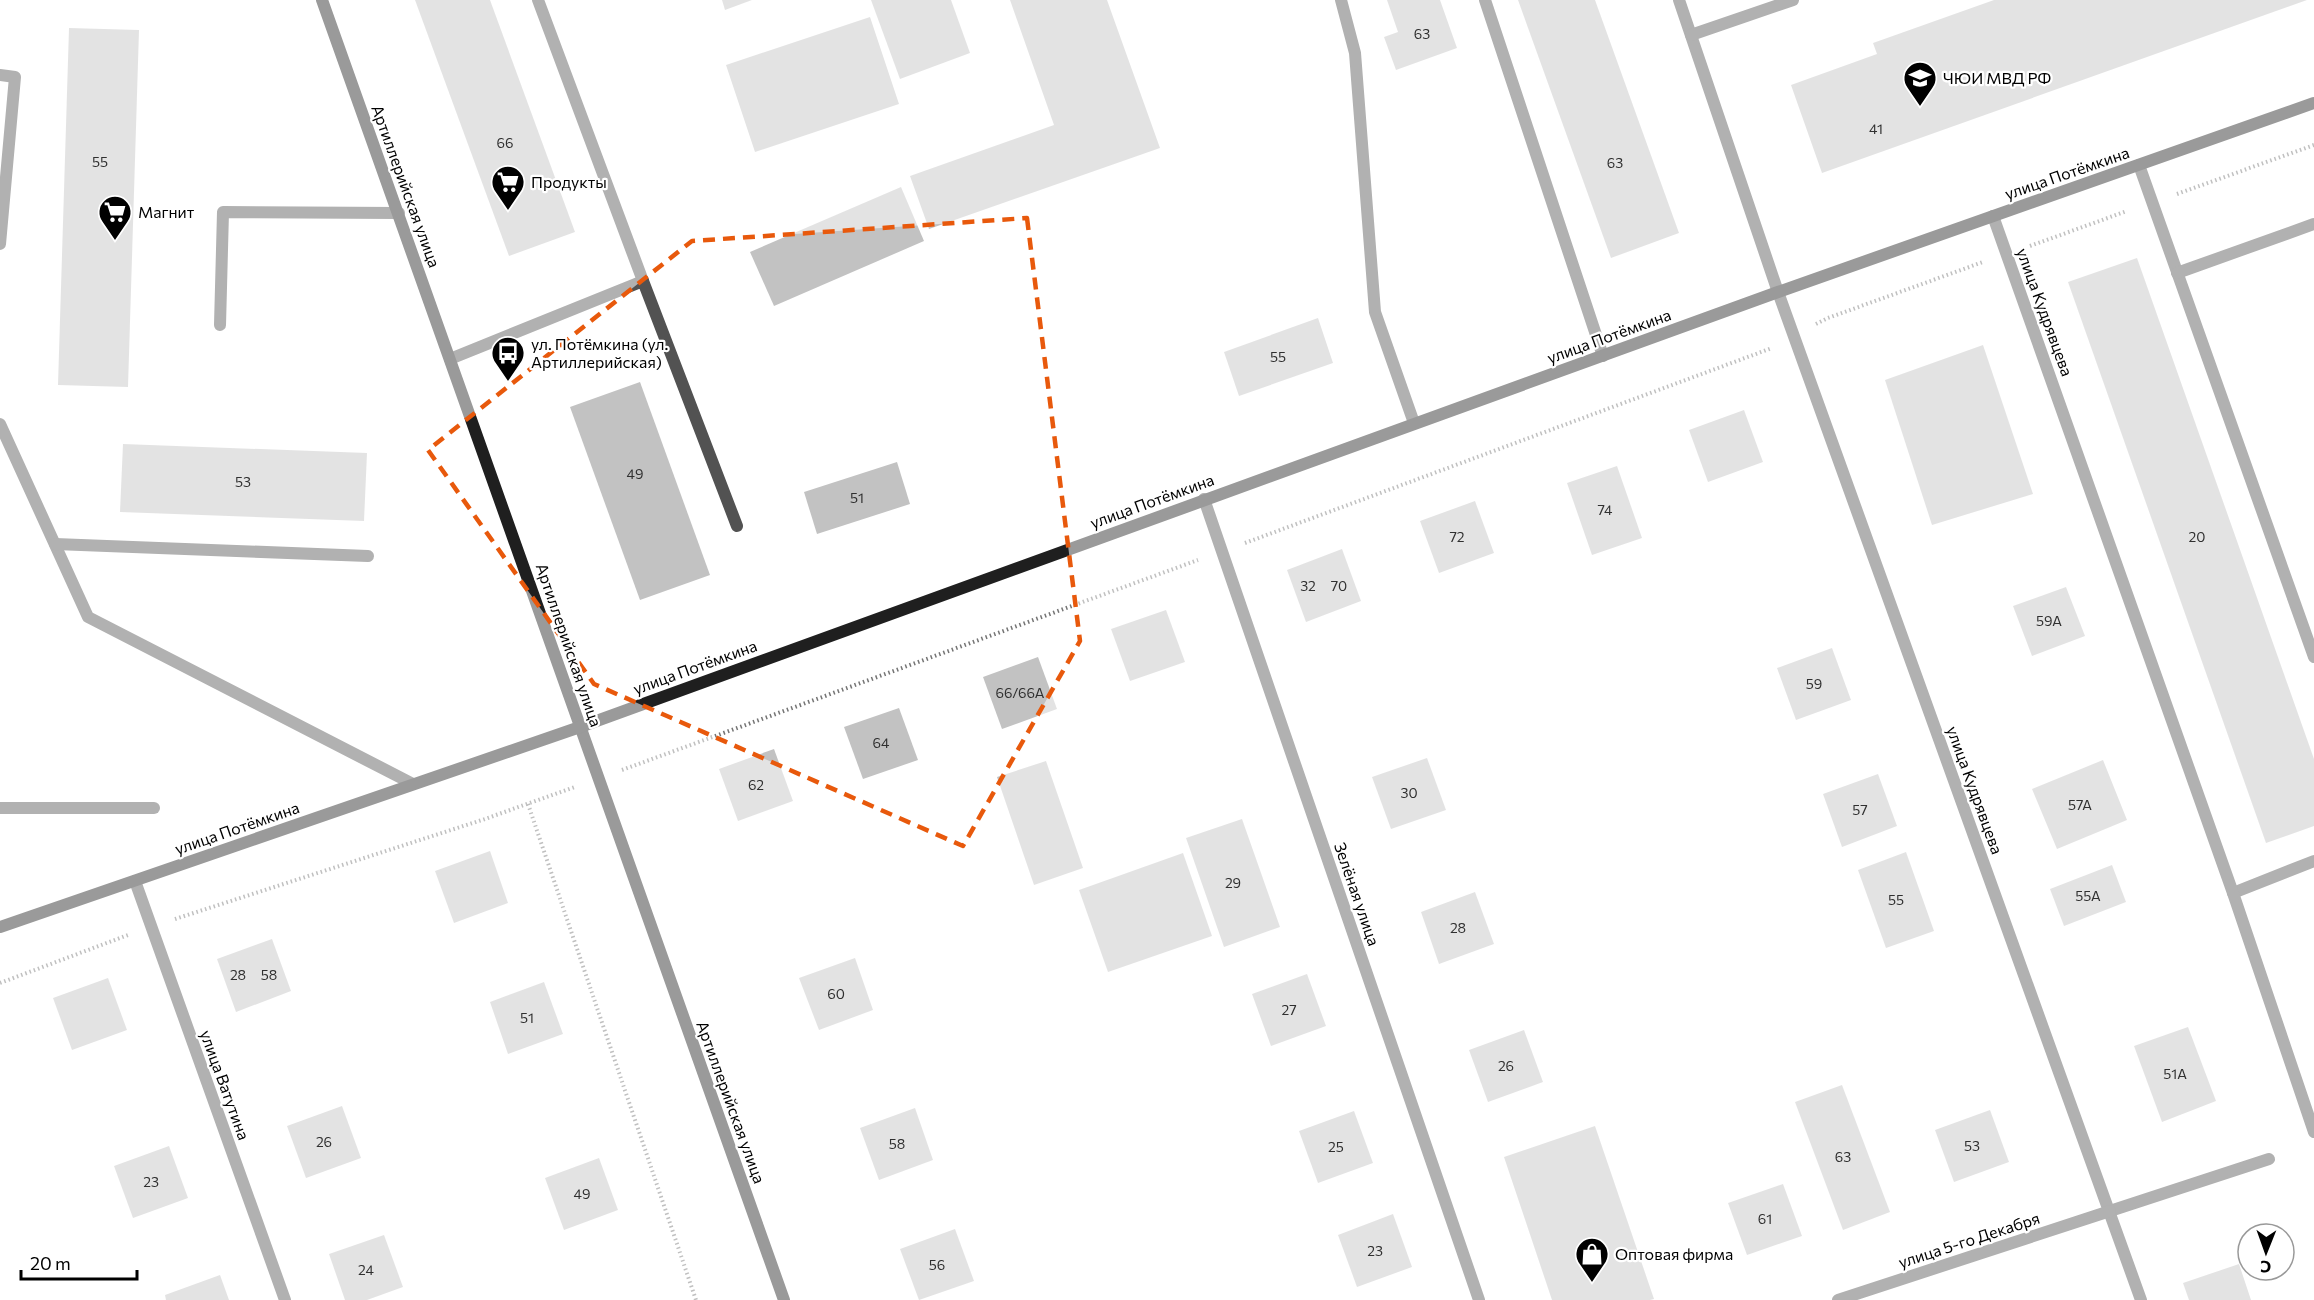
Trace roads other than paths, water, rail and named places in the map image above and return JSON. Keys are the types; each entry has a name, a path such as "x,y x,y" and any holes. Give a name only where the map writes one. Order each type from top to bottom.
{"street":[{"name":"Артиллерийская улица","path":"322,0 784,1300"},
{"path":"538,0 737,526"},
{"path":"1341,0 1355,53 1375,312 1414,423"},
{"path":"1485,0 1603,356"},
{"name":"улица Кудрявцева","path":"1679,0 1778,292 2141,1300"},
{"path":"1691,35 1793,0"},
{"path":"0,75 15,77 0,244"},
{"name":"улица Потёмкина","path":"0,927 580,727 1778,292 2314,103"},
{"path":"2139,165 2314,657"},
{"path":"220,325 223,212 399,213"},
{"name":"улица Кудрявцева","path":"1994,216 2233,893 2314,1132"},
{"path":"2177,273 2314,224"},
{"path":"450,359 643,281"},
{"path":"0,424 88,617 413,784"},
{"name":"Зелёная улица","path":"1204,499 1479,1300"},
{"path":"55,544 368,556"},
{"path":"0,808 154,808"},
{"path":"2233,893 2314,861"},
{"name":"улица Ватутина","path":"135,881 285,1300"},
{"name":"улица 5-го Декабря","path":"1838,1300 2269,1159"}],"place":[{"name":"ЧЮИ МВД РФ","path":"1920,107"},
{"name":"Продукты","path":"508,211"},
{"name":"Магнит","path":"115,241"},
{"name":"ул. Потёмкина (ул. Артиллерийская)","path":"508,382"},
{"name":"Оптовая фирма","path":"1592,1283"}]}
